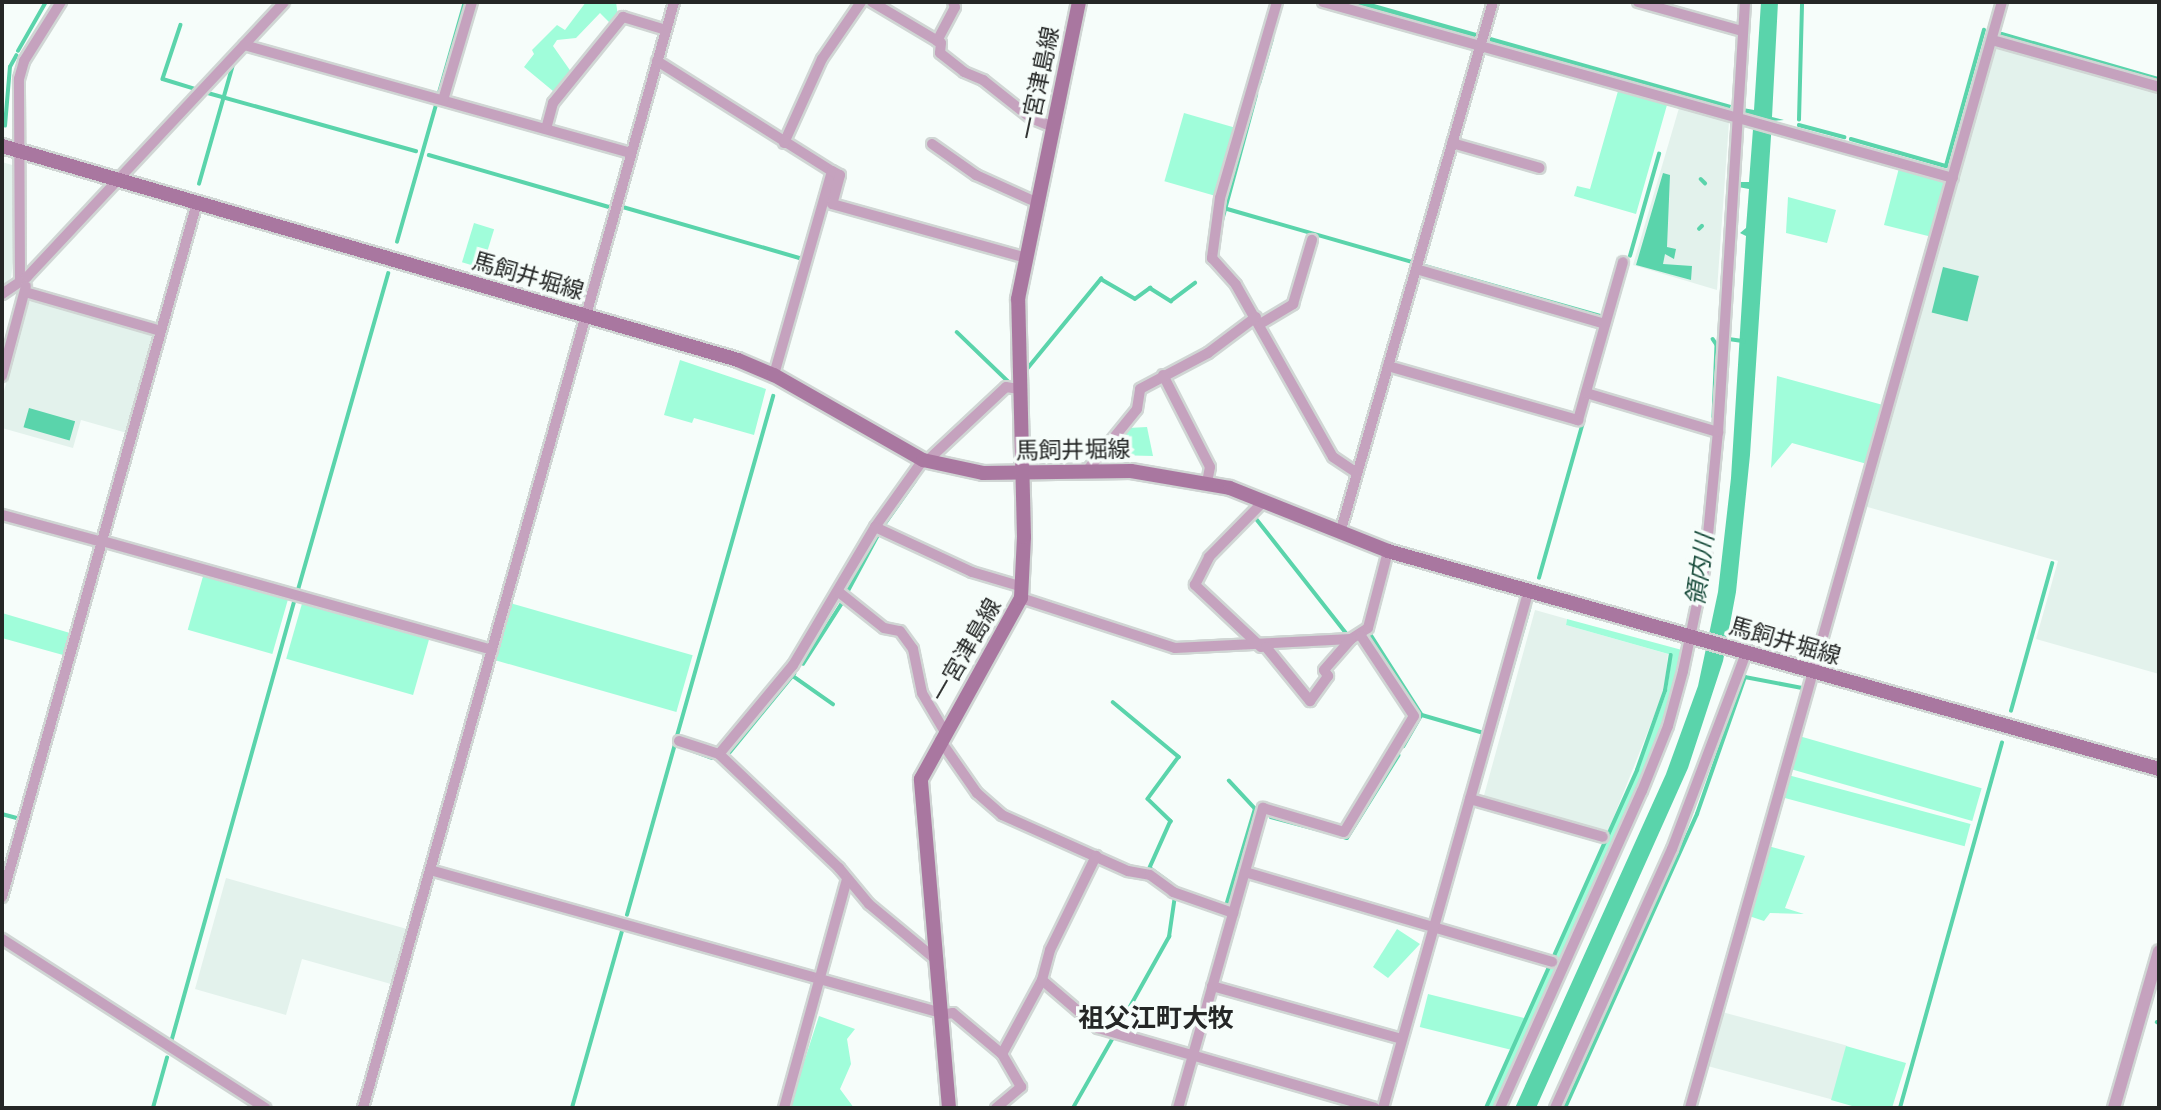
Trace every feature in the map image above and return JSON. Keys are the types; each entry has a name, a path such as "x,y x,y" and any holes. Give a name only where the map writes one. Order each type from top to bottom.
{"main road":[{"name":"一宮津島線","path":"949,1108 919,795 921,779 942,736 1022,592 1018,299 1079,2"},
{"name":"馬飼井堀線","path":"2,146 738,360 774,375 925,461 983,473 1130,471 1207,483 1388,551 1528,593 2159,769"}],"street":[{"path":"22,287 30,274 284,2"},
{"path":"443,100 471,2"},
{"path":"363,1108 674,2"},
{"path":"783,143 822,59 861,2"},
{"path":"872,2 937,41"},
{"path":"953,2 955,6 937,41 940,53 964,72 983,80 1031,118 1053,127"},
{"path":"1277,2 1220,198 1212,258 1236,285 1258,320 1333,457 1357,473"},
{"path":"1323,2 1482,40 1738,118 1953,178"},
{"path":"1340,533 1493,2"},
{"path":"1637,2 1742,31"},
{"path":"1500,1108 1651,769 1668,726 1691,638 1705,565 1718,432 1745,2"},
{"path":"1690,1108 2002,2"},
{"path":"2,376 22,287 17,150 19,79 24,61 56,5"},
{"path":"546,129 553,103 623,17 666,30"},
{"path":"1992,40 2159,87"},
{"path":"244,45 631,153"},
{"path":"657,61 783,143 840,175 832,204 1027,258"},
{"path":"1452,143 1540,168"},
{"path":"932,144 976,175 1038,203"},
{"path":"774,375 832,171"},
{"path":"2,897 197,203"},
{"path":"1086,472 1137,409 1140,389 1208,353 1258,320 1293,304 1312,240"},
{"path":"1388,366 1578,420 1623,262"},
{"path":"1416,269 1605,324"},
{"path":"2,294 22,287 161,331"},
{"path":"1163,376 1210,467 1207,483"},
{"path":"719,754 793,665 840,593 875,527 925,461 1006,387 1018,389"},
{"path":"1586,393 1718,432"},
{"path":"1263,502 1209,557 1195,585 1264,647 1310,701 1328,676 1324,670 1368,628 1388,551"},
{"path":"2,515 492,650"},
{"path":"875,527 972,572 1151,644 1175,648 1264,647 1356,638"},
{"path":"840,593 884,628 900,631 913,649 922,693 942,736 977,793 1002,815 1128,871 1150,874 1173,892 1233,913"},
{"path":"1383,1108 1528,593"},
{"path":"1178,1108 1263,808 1344,832 1414,716 1356,638"},
{"path":"1555,1108 1672,849 1746,653"},
{"path":"680,741 719,754 847,880 934,958"},
{"path":"1470,799 1603,837"},
{"path":"1002,1054 1042,980 1050,950 1096,856"},
{"path":"430,870 939,1014 953,1013 1002,1054 1021,1087 996,1108"},
{"path":"1245,872 1552,962"},
{"path":"784,1108 847,880"},
{"path":"2,939 265,1108"},
{"path":"2114,1108 2159,954"},
{"path":"1042,980 1098,1028 1375,1108"},
{"path":"1212,986 1402,1039"}],"shaded area":[{"path":"586,2 616,2 618,16 611,24 600,13 576,38 557,40 553,46 574,76 559,92 553,91 524,67 534,54 532,50 557,25 565,30"},
{"path":"1348,2 1367,2 1731,105 1730,109 1707,104"},
{"path":"1761,2 1778,2 1772,117 1784,120 1772,121 1750,455 1736,592 1723,661 1688,768 1536,1108 1515,1108 1666,774 1698,686 1718,592 1731,478 1746,236 1740,233 1746,228 1749,189 1738,187 1738,182 1749,182 1754,116 1741,112 1743,108 1754,110"},
{"path":"1997,46 2159,92 2159,674 2036,639 2058,561 1864,506"},
{"path":"1618,91 1667,105 1636,214 1574,196 1577,186 1590,189"},
{"path":"1679,108 1729,122 1717,290 1633,265"},
{"path":"1184,113 1238,128 1218,197 1164,181"},
{"path":"2,162 12,165 14,254 11,278 2,287"},
{"path":"1899,168 1941,179 1945,185 1932,237 1884,225"},
{"path":"1663,173 1670,175 1667,247 1676,249 1674,259 1665,254 1663,264 1692,266 1691,280 1636,265"},
{"path":"1788,197 1836,210 1827,243 1786,233"},
{"path":"474,223 494,229 482,268 462,262"},
{"path":"1943,267 1979,276 1968,322 1932,313"},
{"path":"36,299 150,332 154,337 127,433 81,420 73,448 2,428 2,398 29,302"},
{"path":"680,360 766,389 754,435 694,418 692,423 664,415"},
{"path":"1777,376 1883,405 1867,464 1792,443 1771,468"},
{"path":"29,408 75,421 70,440 23,427"},
{"path":"1147,427 1153,456 1113,455 1108,446 1128,428"},
{"path":"204,573 289,597 272,654 188,630"},
{"path":"303,600 430,636 413,695 286,659"},
{"path":"510,603 693,655 676,712 494,660"},
{"path":"1535,610 1567,619 1566,625 1668,654 1664,691 1607,834 1483,799"},
{"path":"2,613 70,633 63,655 2,638"},
{"path":"1567,619 1682,650 1680,670 1639,787 1494,1108 1487,1108 1638,770 1667,691 1672,655 1566,625"},
{"path":"1799,736 1982,788 1972,821 1790,769"},
{"path":"1788,775 1971,824 1965,846 1782,797"},
{"path":"1768,846 1805,856 1785,908 1804,914 1770,913 1764,921 1749,916"},
{"path":"226,878 407,929 391,984 302,959 286,1015 195,989"},
{"path":"1397,929 1420,944 1388,978 1373,967"},
{"path":"1428,994 1525,1018 1517,1051 1420,1027"},
{"path":"1722,1012 1847,1045 1832,1099 1708,1066"},
{"path":"819,1016 855,1029 847,1039 851,1064 840,1089 854,1108 789,1108"},
{"path":"1846,1046 1906,1063 1892,1108 1859,1108 1831,1100"}],"waterway":[{"path":"18,51 46,2"},
{"path":"439,93 465,2"},
{"path":"1799,120 1802,2"},
{"path":"181,25 163,79 195,89"},
{"path":"1851,139 1946,166 1984,30"},
{"path":"2002,34 2159,79"},
{"path":"1259,84 1272,39"},
{"path":"5,126 10,67 16,56"},
{"path":"199,184 233,65"},
{"path":"208,93 416,151"},
{"path":"1222,221 1256,95"},
{"path":"397,242 436,105"},
{"path":"1799,125 1844,137"},
{"path":"1630,256 1659,154"},
{"path":"429,155 609,207"},
{"path":"1701,179 1705,183"},
{"path":"623,207 803,259"},
{"path":"1224,208 1412,262"},
{"path":"1699,229 1702,226"},
{"path":"1425,266 1600,316"},
{"path":"298,590 388,274"},
{"path":"1027,369 1101,279 1135,299 1150,288 1171,301 1195,283"},
{"path":"957,332 1009,382"},
{"path":"1713,339 1717,345 1714,417"},
{"path":"1729,339 1744,341"},
{"path":"677,736 773,396"},
{"path":"1539,578 1584,419"},
{"path":"884,525 915,481"},
{"path":"1255,517 1347,634"},
{"path":"848,591 878,535"},
{"path":"2011,711 2052,564"},
{"path":"172,1039 295,599"},
{"path":"803,664 842,603"},
{"path":"1482,774 1529,609"},
{"path":"1371,635 1422,715 1404,746"},
{"path":"1486,1108 1637,770 1665,691 1671,655"},
{"path":"730,752 794,674"},
{"path":"793,676 833,704"},
{"path":"1565,1108 1697,814 1745,677 1802,688"},
{"path":"1113,702 1179,757 1148,799 1171,821 1150,868 1171,883"},
{"path":"1422,715 1484,733"},
{"path":"1900,1108 2002,743"},
{"path":"627,915 675,744"},
{"path":"685,748 712,758"},
{"path":"1341,836 1347,838 1398,756"},
{"path":"1226,906 1255,809 1229,781"},
{"path":"2,814 17,818"},
{"path":"1271,817 1323,831"},
{"path":"1117,1030 1169,937 1175,896"},
{"path":"572,1108 622,931"},
{"path":"1073,1108 1114,1036"},
{"path":"153,1108 167,1058"}],"district":[{"name":"祖父江町大牧","path":"1156,1019"}],"water label":[{"name":"領内川","path":"1701,570"}]}
